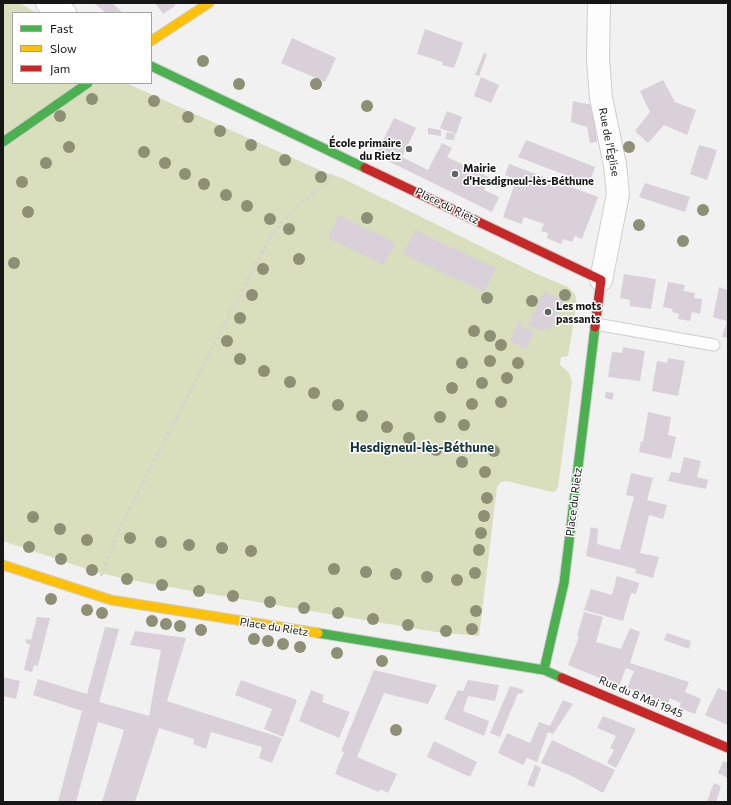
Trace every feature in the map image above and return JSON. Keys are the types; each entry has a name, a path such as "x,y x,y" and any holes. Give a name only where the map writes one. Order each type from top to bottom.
{"street":[{"path":"47,3 63,12"},
{"path":"152,40 209,3"},
{"name":"Rue de l'Église","path":"599,3 598,59 601,98 615,165 618,194 601,280"},
{"name":"Place du Rietz","path":"3,565 94,595 126,603 544,670 564,583 601,280 152,66"},
{"path":"3,142 87,84"},
{"name":"Rue du 8 Mai 1945","path":"544,670 670,722 728,748"}],"lane":[{"path":"596,324 714,345"}],"path":[{"path":"94,595 119,529 267,243 280,224 298,205 331,179 332,175 329,150"}],"green space":[{"path":"3,3 19,3 35,12 12,12 12,84 128,84 324,172 342,178 537,274 568,287 575,294 577,303 568,356 561,357 560,365 569,373 572,381 558,487 556,491 552,492 506,481 501,482 497,487 479,636 436,632 151,584 99,573 3,541"}],"building":[{"path":"94,3 112,3 122,12 105,12"},
{"path":"155,3 174,3 175,6 163,14"},
{"path":"425,29 463,43 454,68 442,65 443,62 417,54"},
{"path":"292,38 336,58 325,82 281,63"},
{"path":"484,53 487,54 479,76 475,75"},
{"path":"481,77 499,85 491,103 474,96"},
{"path":"663,80 675,102 696,110 687,135 664,125 648,143 635,131 650,112 640,91"},
{"path":"573,101 593,105 597,142 590,143 587,127 571,122"},
{"path":"447,111 462,117 456,134 440,128"},
{"name":"Mairie d'Hesdigneul-lès-Béthune","path":"394,118 416,128 402,157 428,170 442,143 452,148 447,157 501,183 498,188 487,183 484,190 499,197 492,212 376,155"},
{"path":"428,128 441,130 441,136 428,134"},
{"path":"447,132 455,134 454,140 445,139"},
{"path":"526,140 595,167 589,184 518,157"},
{"path":"699,145 717,150 707,180 690,174"},
{"path":"509,164 598,197 582,239 575,236 572,242 563,239 561,244 547,238 548,233 541,231 544,224 524,217 521,224 503,217 515,179 505,175"},
{"path":"645,183 690,197 685,212 639,197"},
{"path":"339,215 396,243 384,265 328,238"},
{"path":"415,230 496,268 484,292 403,254"},
{"path":"624,274 656,279 651,309 630,306 630,300 620,298"},
{"path":"668,282 685,285 683,291 695,293 694,298 702,299 700,314 692,312 690,321 678,319 679,314 672,312 673,309 663,307"},
{"path":"719,287 728,290 728,338 722,337 727,321 713,317"},
{"path":"544,291 564,301 550,330 544,328 543,332 528,325"},
{"path":"519,320 523,322 521,326 534,332 526,349 510,341"},
{"path":"623,347 645,351 640,381 608,377 612,352 622,353"},
{"path":"668,358 685,361 678,396 652,391 657,361 667,363"},
{"path":"606,392 614,393 612,400 605,398"},
{"path":"648,412 671,417 668,435 676,437 671,459 639,452 641,441 643,442"},
{"path":"684,457 701,461 697,477 708,480 706,489 668,481 671,472 680,473"},
{"path":"631,473 653,478 647,500 667,505 663,519 649,515 640,553 659,557 653,578 635,573 636,569 586,556 591,527 598,529 597,544 620,550 634,497 626,495"},
{"path":"617,576 639,583 636,594 631,593 623,621 584,610 591,589 612,595"},
{"path":"584,612 603,617 596,642 621,649 630,628 640,632 630,663 689,682 685,692 701,699 695,714 679,708 681,703 670,698 668,704 627,688 634,671 626,668 619,686 568,665 579,637 577,636"},
{"path":"37,617 50,618 38,666 34,665 32,672 24,670 30,645 25,642 27,639 31,640"},
{"path":"105,627 119,629 99,702 149,716 161,650 130,645 135,631 186,638 167,701 282,738 272,763 259,758 262,747 211,732 206,749 193,744 194,739 159,728 135,802 102,802 124,730 98,722 76,802 58,802 82,711 33,695 38,679 87,694"},
{"path":"667,633 691,641 689,649 664,640"},
{"path":"374,670 437,685 428,704 384,693 357,757 397,774 388,793 380,789 379,792 335,774 344,752 341,751"},
{"path":"3,677 20,681 16,699 3,696"},
{"path":"241,680 297,700 283,737 264,729 272,709 235,695"},
{"path":"468,680 499,685 495,701 468,696 463,711 489,721 484,736 444,719 458,690 463,691"},
{"path":"510,686 524,690 522,694 518,693 500,737 490,733"},
{"path":"718,688 728,692 728,725 705,715"},
{"path":"311,690 324,695 322,702 350,712 339,738 299,721"},
{"path":"563,700 573,704 553,734 548,732 537,762 527,758 523,765 498,753 507,733 530,743 539,722 550,726"},
{"path":"603,716 636,729 616,768 607,763 614,750 610,748 616,736 597,728"},
{"path":"552,740 615,770 603,793 574,777 541,763"},
{"path":"434,741 477,762 470,777 427,757"},
{"path":"723,761 728,763 728,778 718,773"},
{"path":"535,765 541,768 534,787 527,785"},
{"path":"714,783 721,786 716,802 708,802 707,801"}],"traffic: fast":[{"path":"152,66 365,168"},
{"path":"3,142 87,84"},
{"path":"544,670 564,583 595,327"},
{"path":"318,633 544,670 562,678"}],"traffic: slow":[{"path":"152,40 209,3"},
{"path":"3,565 111,600 318,633"}],"traffic: jam":[{"path":"365,168 601,280 595,327"},
{"path":"562,678 728,748"}],"place":[{"name":"École primaire du Rietz","path":"409,149"},
{"name":"Mairie d'Hesdigneul-lès-Béthune","path":"455,174"},
{"name":"Les mots passants","path":"548,312"}],"district":[{"name":"Hesdigneul-lès-Béthune","path":"422,448"}]}
